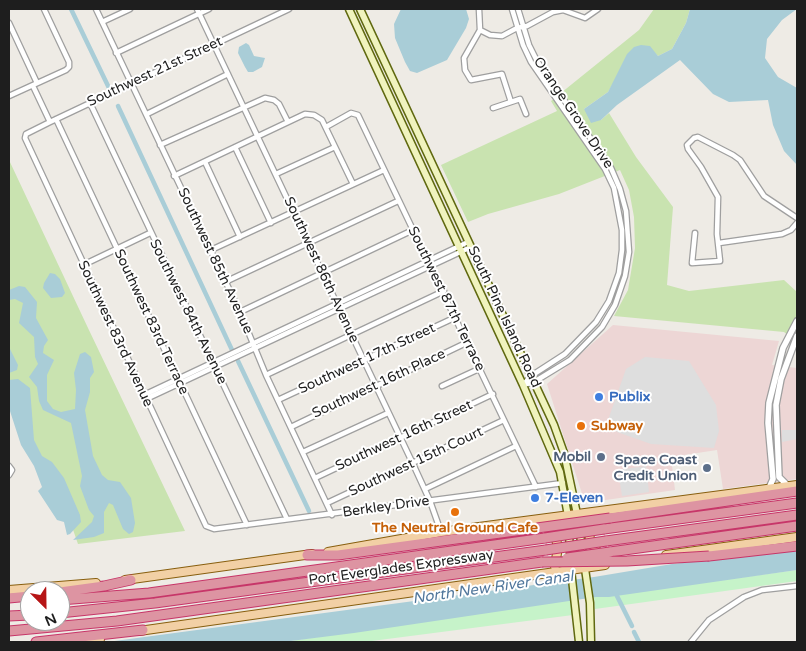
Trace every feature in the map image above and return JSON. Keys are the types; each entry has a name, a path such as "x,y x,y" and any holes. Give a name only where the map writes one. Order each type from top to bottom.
{"highway":[{"path":"307,555 338,555 538,524 610,518 797,492"},
{"name":"Port Everglades Expressway","path":"70,599 158,591 797,503"},
{"path":"70,612 155,603 797,514"},
{"name":"Port Everglades Expressway","path":"70,627 204,610 797,526"},
{"path":"542,562 627,561 709,556 797,546"},
{"path":"70,591 131,580"},
{"path":"36,642 143,630"},
{"path":"9,635 38,631"}],"main road":[{"name":"South Pine Island Road","path":"349,9 548,441 563,483 568,516 571,573 579,642"},
{"name":"South Pine Island Road","path":"360,9 554,425 564,453 577,514 590,603 592,642"},
{"path":"548,441 553,448 564,453"},
{"path":"538,524 577,514 797,484"},
{"path":"600,511 590,522 590,542 596,552 612,564"},
{"path":"9,590 131,580 307,555 441,532 548,522 552,527 558,547 557,561 550,573"},
{"path":"76,642 143,630 550,573 586,571 612,564 797,536"}],"street":[{"path":"9,96 66,70 69,66 70,62 44,9"},
{"name":"Southwest 85th Avenue","path":"96,9 240,312 266,375 332,515"},
{"path":"102,22 130,9"},
{"path":"116,53 198,11 209,9"},
{"name":"Southwest 21st Street","path":"25,138 26,134 50,122 289,9"},
{"path":"479,9 480,30 464,58 465,70 471,80 502,74 511,102"},
{"name":"Orange Grove Drive","path":"512,9 517,28 531,62 606,169 614,188 622,230 619,273 609,301 596,322 565,354 533,379"},
{"name":"Orange Grove Drive","path":"518,9 537,61 612,168 622,196 629,252 625,276 615,305 606,319 570,360 523,385"},
{"path":"480,30 490,35 502,36 554,12 563,10 585,18 598,9"},
{"name":"Southwest 86th Avenue","path":"198,11 425,489 441,532"},
{"path":"9,23 50,122"},
{"path":"147,114 228,74"},
{"path":"160,145 265,98 274,100 288,122"},
{"path":"494,108 520,99 526,114"},
{"name":"Southwest 84th Avenue","path":"90,104 287,520"},
{"name":"Southwest 87th Terrace","path":"326,127 355,112 444,292 536,487"},
{"path":"174,176 305,114 314,115 322,120 353,184"},
{"name":"Southwest 83rd Terrace","path":"56,120 247,525"},
{"path":"695,233 692,263 720,260 718,197 688,149 688,145 694,138 698,137 740,160 764,196 797,218"},
{"name":"Southwest 83rd Avenue","path":"25,138 145,397 209,529"},
{"path":"235,147 271,223"},
{"path":"276,174 335,147"},
{"path":"205,162 240,237"},
{"path":"211,250 384,170"},
{"path":"225,282 398,200"},
{"path":"719,243 782,234 791,230 797,223"},
{"path":"240,312 413,230"},
{"path":"83,264 150,233"},
{"path":"145,397 469,245"},
{"path":"266,375 444,292"},
{"name":"Southwest 17th Street","path":"278,400 456,317"},
{"path":"769,488 773,479 768,447 770,403 783,348 797,321"},
{"path":"787,485 779,477 776,405 782,378 797,336"},
{"name":"Southwest 16th Place","path":"291,427 468,342"},
{"path":"442,386 480,368"},
{"name":"Southwest 16th Street","path":"315,478 493,394"},
{"path":"303,452 388,412"},
{"name":"Southwest 15th Court","path":"327,503 504,420"},
{"path":"425,489 516,446"},
{"path":"9,466 12,470 9,475"},
{"name":"Berkley Drive","path":"209,529 332,515 563,483"},
{"path":"691,642 709,620 726,607 744,597 762,590 797,586"}],"shaded area":[{"path":"613,325 779,341 772,365 797,368 797,479 723,489 717,450 671,457 675,490 585,503 547,384"},
{"path":"645,357 689,361 716,405 719,431 714,448 651,444 617,432 609,424 608,420 626,369"},
{"path":"782,430 797,430 797,439 782,442"},
{"path":"646,466 649,492 622,496 618,470"}],"green space":[{"path":"654,9 690,9 686,23 672,49 658,56 652,50 614,82 608,92 584,109 601,120 609,113 636,157 673,207 667,285 689,291 784,280 797,292 797,343 784,332 614,316 628,290 635,248 634,217 629,190 620,170 559,194 488,214 468,222 441,165 557,111 551,101 639,30"},
{"path":"9,160 185,531 78,544 70,521 9,400"},
{"path":"797,570 797,581 595,609 594,597"},
{"path":"570,600 573,615 364,642 283,642"}],"water":[{"path":"401,9 466,9 469,19 466,28 447,60 417,73 410,71 395,38 394,24"},
{"path":"690,9 797,9 782,20 767,39 765,58 778,77 797,88 797,165 784,151 773,125 768,100 729,102 713,94 680,60 617,105 601,120 591,123 584,109 608,92 627,54 634,47 641,45 650,46 658,56 672,49 686,23"},
{"path":"246,43 249,45 254,56 265,58 262,67 253,72 248,72 238,53 239,47"},
{"path":"50,273 55,274 60,279 65,293 62,297 51,298 43,288"},
{"path":"19,286 25,287 37,302 36,318 48,340 44,346 43,353 54,360 47,375 47,401 53,409 61,412 75,409 76,390 74,373 80,354 85,352 91,357 94,372 90,378 90,392 85,410 93,456 102,475 108,480 120,482 131,498 135,523 133,532 129,534 123,529 113,505 109,503 104,512 104,533 94,537 73,540 92,522 94,516 89,510 80,486 82,476 71,423 43,410 39,401 37,387 29,377 38,364 35,357 34,337 19,323 23,303 15,299 9,300 9,290"},
{"path":"9,347 18,365 17,370 9,373"},
{"path":"18,379 30,388 34,440 42,456 52,462 64,478 80,515 81,522 67,535 64,522 57,520 38,491 42,487 34,466 21,445 9,408 9,380"},
{"path":"797,550 797,570 609,597 596,597 354,633 283,642 107,642 594,577 672,564"}],"waterway":[{"path":"71,9 109,88"},
{"path":"118,106 232,350"},
{"path":"238,361 309,511"},
{"path":"615,592 632,626"},
{"path":"634,632 639,642"}],"place":[{"name":"Publix","path":"599,397"},
{"name":"Subway","path":"581,426"},
{"name":"Mobil","path":"601,457"},
{"name":"Space Coast Credit Union","path":"707,468"},
{"name":"7-Eleven","path":"535,498"},
{"name":"The Neutral Ground Cafe","path":"455,512"}],"water label":[{"name":"North New River Canal","path":"493,588"}]}
